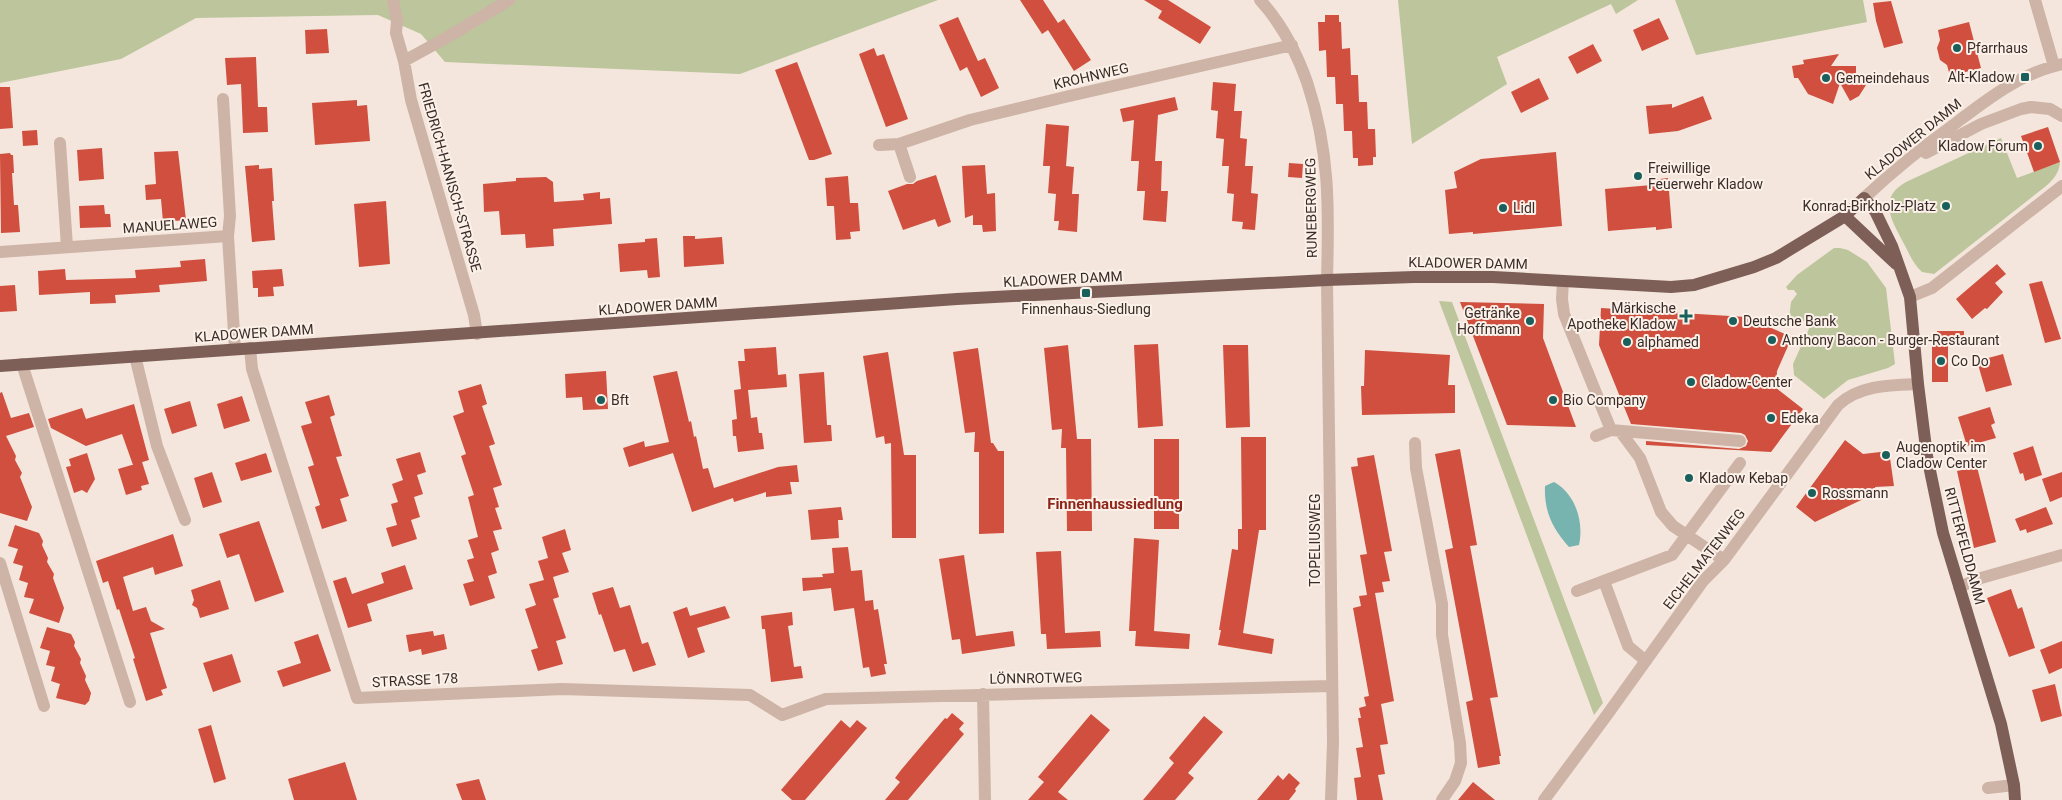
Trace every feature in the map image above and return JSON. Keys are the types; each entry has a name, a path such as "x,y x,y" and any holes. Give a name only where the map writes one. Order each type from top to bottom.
{"main road":[{"name":"KLADOWER DAMM","path":"0,366 957,300 1327,280 1473,277 1671,287 1694,285 1754,267 1776,258 1845,216 1864,198"},
{"name":"RITTERFELDDAMM","path":"1864,198 1878,218 1892,246 1910,297 1927,456 1943,533 2001,724 2014,786 2015,800"},
{"name":"RITTERFELDDAMM","path":"1845,216 1887,253 1899,268"}],"street":[{"name":"FRIEDRICH-HANISCH-STRASSE","path":"392,0 397,21 396,33 404,61 411,100 474,315 477,334"},
{"path":"404,61 509,0"},
{"name":"RUNEBERGWEG","path":"1260,0 1281,26 1292,45 1316,110 1323,141 1329,213 1327,280"},
{"path":"2035,0 2058,65"},
{"name":"KROHNWEG","path":"879,146 899,144 998,113 1292,45"},
{"name":"KLADOWER DAMM","path":"1864,198 1907,159 1999,91 2025,77 2058,65"},
{"path":"223,99 230,216 228,236"},
{"path":"1907,159 1925,154 1981,124 2021,109 2031,107 2050,109 2062,116"},
{"path":"60,143 67,247"},
{"path":"899,144 910,177"},
{"path":"1910,297 1932,288 2062,186"},
{"name":"MANUELAWEG","path":"0,252 228,236 235,349"},
{"name":"TOPELIUSWEG","path":"1327,280 1333,742 1331,800"},
{"path":"1563,281 1562,299 1564,314 1616,430 1640,458 1661,512 1673,526 1724,560"},
{"name":"STRASSE 178","path":"250,348 252,369 357,698 562,689 750,695"},
{"path":"135,356 157,446 185,520"},
{"path":"22,364 130,702"},
{"name":"EICHELMATENWEG","path":"1544,800 1702,581 1724,560 1833,411 1847,397 1863,390 1918,384"},
{"path":"1596,436 1616,430 1740,441"},
{"path":"1415,443 1416,468 1442,604 1442,635 1460,742 1461,764 1455,781 1442,800"},
{"path":"1577,591 1672,555 1740,463"},
{"path":"1959,587 1982,578 2062,555"},
{"path":"0,563 44,706"},
{"path":"1604,581 1628,646 1646,661"},
{"name":"LÖNNROTWEG","path":"750,695 782,715 826,699 1331,686"},
{"path":"983,694 985,800"},
{"path":"1988,788 2014,786"}],"green space":[{"path":"0,0 938,0 740,74 445,62 421,34 378,15 196,18 121,59 0,83"},
{"path":"1398,0 1638,0 1616,14 1611,4 1497,57 1507,84 1412,144"},
{"path":"1675,0 1863,0 1867,22 1696,55"},
{"path":"2001,138 2017,178 2060,162 2056,176 2046,186 1934,274 1922,272 1911,258 1891,218 1889,202 1892,195 1897,188 1906,182"},
{"path":"1834,248 1848,250 1867,262 1886,288 1895,364 1888,368 1848,380 1824,399 1794,375 1793,364 1812,322 1789,319 1791,302 1797,294 1794,290 1788,290 1786,287 1797,275"},
{"path":"1439,301 1452,302 1603,703 1594,715"}],"water":[{"path":"1554,482 1568,494 1577,510 1580,528 1579,545 1569,547 1550,519 1546,503 1545,486"}],"building":[{"path":"1020,0 1043,0 1058,23 1064,19 1091,60 1074,71 1048,30 1042,34"},
{"path":"1144,0 1168,0 1211,27 1200,44 1158,18 1162,11"},
{"path":"1891,1 1903,43 1884,48 1873,3"},
{"path":"1325,15 1339,15 1342,49 1350,48 1351,75 1358,75 1359,102 1367,102 1368,129 1375,129 1376,157 1373,157 1373,165 1358,166 1358,158 1353,158 1352,131 1344,131 1343,104 1336,104 1335,77 1327,77 1326,50 1319,51 1318,22 1325,22"},
{"path":"958,17 978,61 985,58 999,88 981,97 967,67 960,71 939,25"},
{"path":"1659,18 1669,39 1642,51 1633,30"},
{"name":"Pfarrhaus","path":"1969,22 1981,68 1950,76 1947,65 1940,60 1937,48 1940,40 1938,30"},
{"path":"327,29 329,53 306,54 305,30"},
{"path":"1593,44 1602,61 1577,74 1568,57"},
{"path":"874,48 877,56 884,54 908,119 886,127 859,54"},
{"name":"Gemeindehaus","path":"1839,54 1831,66 1856,66 1856,76 1866,85 1859,96 1850,101 1840,83 1833,104 1808,94 1798,78 1794,78 1792,66 1804,64 1803,60"},
{"path":"256,57 258,107 267,107 268,132 243,133 241,84 227,85 225,58"},
{"path":"797,62 832,154 814,160 809,160 775,70"},
{"path":"1539,78 1549,99 1521,113 1511,92"},
{"path":"1213,82 1236,84 1234,111 1242,111 1240,138 1247,139 1245,166 1253,166 1251,193 1258,194 1255,230 1242,229 1243,222 1232,221 1234,194 1227,193 1229,166 1222,166 1224,139 1216,138 1218,111 1211,110"},
{"path":"0,87 10,87 13,128 0,129"},
{"path":"1703,96 1712,119 1678,131 1649,134 1646,106 1672,104 1672,108"},
{"path":"1175,97 1178,110 1158,115 1155,161 1162,161 1161,191 1168,191 1166,222 1143,220 1145,191 1137,191 1139,161 1131,161 1134,120 1123,122 1120,109"},
{"path":"357,100 357,106 367,105 370,141 315,145 312,103"},
{"path":"1046,124 1069,126 1066,166 1074,167 1072,194 1079,194 1077,232 1058,230 1059,221 1054,221 1056,194 1048,193 1050,166 1043,166"},
{"path":"2048,127 2060,162 2034,172 2021,136"},
{"path":"37,130 38,145 23,146 22,131"},
{"path":"102,148 104,179 79,181 77,150"},
{"path":"178,151 186,220 163,222 161,199 146,200 145,185 156,184 154,152"},
{"name":"Lidl","path":"1556,152 1562,226 1473,234 1473,232 1449,234 1445,190 1457,188 1454,172 1481,159"},
{"path":"10,153 13,155 14,205 18,205 20,232 1,233 0,154"},
{"path":"1289,163 1303,164 1302,178 1288,177"},
{"path":"259,165 259,169 272,168 275,240 252,242 245,166"},
{"path":"985,165 987,194 995,193 996,231 983,232 982,225 973,225 973,215 965,218 962,166"},
{"path":"936,175 951,222 938,227 935,219 903,230 888,191"},
{"path":"848,176 850,203 858,203 860,231 850,232 851,239 836,240 834,206 827,206 825,178"},
{"path":"546,177 553,182 554,202 584,200 583,194 600,192 600,199 610,198 612,224 553,229 554,246 526,248 525,234 501,235 499,211 484,212 483,184 516,181 516,178"},
{"path":"1668,178 1672,228 1656,230 1656,227 1608,231 1605,189 1652,185 1652,180"},
{"path":"386,201 390,264 359,267 354,204"},
{"path":"104,205 105,214 110,214 111,227 80,228 79,206"},
{"path":"683,236 695,236 695,239 722,237 724,264 684,267"},
{"path":"657,238 660,277 648,278 647,270 620,272 618,244 645,242 645,239"},
{"path":"205,259 207,281 159,285 160,292 115,295 116,303 90,304 90,292 39,295 38,271 65,269 66,280 136,278 135,270 181,267 180,261"},
{"path":"1997,264 2006,274 1995,283 2003,292 1987,309 1985,308 1972,319 1956,299"},
{"path":"282,269 284,286 273,287 274,296 258,297 258,288 253,288 252,271"},
{"path":"2042,281 2061,339 2045,343 2029,284"},
{"path":"15,285 17,311 0,312 0,286"},
{"path":"1460,302 1544,304 1543,338 1576,427 1507,425"},
{"path":"1601,308 1746,317 1792,337 1777,371 1776,388 1803,409 1771,452 1646,445 1646,441 1739,449 1746,446 1748,441 1745,435 1741,433 1631,424 1599,345"},
{"path":"1937,331 1964,331 1964,345 1948,345 1948,382 1932,382 1932,335 1937,335"},
{"path":"1158,344 1163,426 1138,428 1134,345"},
{"path":"1068,345 1077,439 1091,439 1092,531 1067,531 1066,448 1061,448 1062,429 1052,430 1044,348"},
{"path":"1223,345 1248,345 1250,427 1226,428"},
{"path":"776,347 778,375 786,374 787,387 748,390 751,418 757,417 764,449 738,452 736,436 733,436 732,420 737,419 734,390 741,389 738,361 745,361 744,349"},
{"path":"978,348 991,443 993,443 998,451 1004,451 1004,533 979,534 979,452 974,452 975,432 965,433 953,352"},
{"path":"1365,350 1450,355 1448,385 1455,385 1455,413 1362,415 1361,386 1364,386"},
{"path":"888,352 904,455 916,455 916,538 892,538 891,443 885,444 884,436 876,438 863,356"},
{"path":"2003,354 2012,385 1986,392 1977,361"},
{"path":"606,371 608,409 583,410 582,397 566,398 565,374"},
{"path":"677,371 689,422 691,421 694,437 696,436 703,469 708,468 714,488 778,467 797,465 799,482 790,482 792,494 766,497 766,492 734,502 733,498 692,512 673,453 629,467 623,448 644,441 645,447 669,442 653,376"},
{"path":"824,372 827,425 831,425 832,441 804,443 799,374"},
{"path":"481,384 487,404 482,406 495,444 489,446 502,485 493,488 499,507 495,508 502,529 493,531 499,550 491,553 497,573 488,576 495,598 470,606 463,584 474,581 467,560 474,558 468,540 478,537 468,497 474,495 461,456 466,454 453,416 464,412 458,391"},
{"path":"2,392 11,418 29,413 34,427 6,436 16,456 15,460 22,473 20,477 32,507 27,521 0,513 0,393"},
{"path":"329,395 335,415 330,417 342,456 336,457 349,496 340,499 347,521 322,529 315,507 320,505 308,467 314,465 301,426 312,423 305,402"},
{"path":"242,396 250,421 224,429 217,404"},
{"path":"190,401 197,426 172,434 164,409"},
{"path":"134,404 149,460 133,465 122,434 86,446 51,428 48,419 82,408 86,419"},
{"path":"1990,407 1995,423 1991,425 1996,438 1967,446 1958,417"},
{"path":"1241,437 1266,437 1266,530 1259,530 1243,633 1274,639 1272,654 1218,645 1232,549 1238,550 1238,529 1242,529"},
{"path":"1154,439 1179,439 1179,529 1154,529"},
{"path":"1845,440 1863,454 1889,451 1894,486 1875,487 1876,493 1815,522 1796,507"},
{"path":"2033,446 2042,475 2025,481 2023,473 2020,474 2013,453"},
{"path":"1460,449 1477,545 1470,546 1498,697 1490,698 1501,756 1499,756 1500,764 1478,768 1466,702 1473,700 1445,550 1453,548 1435,454"},
{"path":"420,452 426,472 417,475 423,494 414,497 420,517 411,520 417,539 392,547 386,528 397,525 391,504 398,502 392,484 403,480 396,459"},
{"path":"87,453 95,479 87,493 82,490 74,493 66,467 71,466 69,459"},
{"path":"266,453 272,472 241,481 235,463"},
{"path":"1374,455 1392,551 1384,552 1390,581 1382,582 1384,592 1375,593 1394,701 1381,704 1388,744 1380,745 1385,774 1378,775 1383,800 1357,800 1354,778 1361,777 1356,748 1363,747 1358,718 1361,718 1359,708 1366,706 1364,697 1369,696 1353,608 1361,606 1359,596 1367,595 1360,555 1367,554 1351,467 1358,466 1357,458"},
{"path":"142,462 149,484 141,486 142,490 126,495 118,469"},
{"path":"1977,467 1996,542 1974,548 1957,471"},
{"path":"212,472 222,502 203,508 194,478"},
{"path":"2062,472 2062,497 2050,502 2042,479"},
{"path":"841,507 843,520 838,520 839,538 811,540 808,510"},
{"path":"2046,507 2053,524 2027,533 2026,529 2020,531 2015,519"},
{"path":"259,521 284,592 255,602 239,554 227,558 219,534"},
{"path":"15,525 39,533 43,541 42,545 48,558 47,562 54,574 53,578 64,608 59,623 29,613 34,599 24,597 28,583 19,580 23,566 13,563 18,549 8,546"},
{"path":"565,529 571,550 562,553 569,572 553,577 559,597 553,599 566,638 556,641 563,664 538,671 531,650 538,648 525,609 536,605 529,584 544,580 538,561 548,558 542,537"},
{"path":"173,534 183,566 155,575 153,567 123,577 133,611 146,607 151,621 165,629 150,633 167,688 161,690 163,695 146,701 133,659 135,658 119,609 117,610 108,581 103,583 96,561"},
{"path":"1134,538 1159,540 1154,631 1190,634 1189,649 1135,646 1136,631 1129,631"},
{"path":"848,547 851,571 862,570 865,601 873,600 874,610 878,609 887,664 884,664 886,674 871,677 869,667 863,668 854,608 834,611 831,588 803,591 802,578 823,577 822,574 834,573 832,548"},
{"path":"1061,551 1065,633 1100,631 1101,647 1047,649 1046,634 1041,634 1036,552"},
{"path":"964,555 976,636 1013,631 1015,646 962,654 960,639 952,640 939,559"},
{"path":"405,565 413,589 367,604 372,621 348,628 333,581 346,577 352,594 384,583 381,573"},
{"path":"220,580 229,609 200,618 197,608 192,605 194,600 191,590"},
{"path":"613,587 620,608 630,605 642,644 648,642 656,665 633,672 625,649 614,652 592,593"},
{"path":"2011,589 2018,609 2022,607 2035,648 2009,657 1987,598"},
{"path":"725,606 730,618 697,628 705,652 688,658 673,612 687,607 690,616"},
{"path":"792,612 793,625 788,626 794,667 801,666 803,678 771,682 765,629 762,629 761,616"},
{"path":"47,627 71,634 75,642 74,646 81,659 80,663 86,676 85,680 91,693 89,701 85,705 56,698 60,684 51,681 55,667 46,665 50,651 40,648"},
{"path":"433,631 434,636 444,634 447,649 422,655 421,649 409,652 406,635"},
{"path":"318,634 331,671 283,687 277,671 301,663 294,642"},
{"path":"2062,641 2062,668 2049,674 2040,650"},
{"path":"232,654 241,682 213,692 203,663"},
{"path":"2055,684 2062,716 2041,722 2032,690"},
{"path":"952,713 964,723 959,729 964,734 908,800 885,800 900,782 895,778 901,770 945,718 947,719"},
{"path":"1091,714 1110,730 1058,792 1068,800 1028,800 1044,782 1038,777"},
{"path":"1204,716 1223,732 1188,773 1194,778 1175,800 1143,800 1174,763 1169,758"},
{"path":"841,720 850,728 857,720 867,728 805,800 792,800 781,790"},
{"path":"211,725 226,779 214,783 198,729"},
{"path":"345,762 357,800 294,800 288,779"},
{"path":"1289,773 1300,783 1289,800 1257,800 1278,775 1283,780"},
{"path":"479,779 486,800 462,800 456,784"},
{"path":"1473,782 1495,800 1458,800"}],"place":[{"name":"Pfarrhaus","path":"1957,48"},
{"name":"Alt-Kladow","path":"2025,77"},
{"name":"Gemeindehaus","path":"1826,78"},
{"name":"Kladow Forum","path":"2038,146"},
{"name":"Freiwillige Feuerwehr Kladow","path":"1638,176"},
{"name":"Konrad-Birkholz-Platz","path":"1946,206"},
{"name":"Lidl","path":"1503,208"},
{"name":"Finnenhaus-Siedlung","path":"1086,293"},
{"name":"Märkische Apotheke Kladow","path":"1686,316"},
{"name":"Getränke Hoffmann","path":"1530,321"},
{"name":"Deutsche Bank","path":"1733,321"},
{"name":"Anthony Bacon - Burger-Restaurant","path":"1772,340"},
{"name":"alphamed","path":"1627,342"},
{"name":"Co Do","path":"1941,361"},
{"name":"Cladow-Center","path":"1691,382"},
{"name":"Bft","path":"601,400"},
{"name":"Bio Company","path":"1553,400"},
{"name":"Edeka","path":"1771,418"},
{"name":"Augenoptik im Cladow Center","path":"1886,455"},
{"name":"Kladow Kebap","path":"1689,478"},
{"name":"Rossmann","path":"1812,493"}],"district":[{"name":"Finnenhaussiedlung","path":"1115,504"}]}
